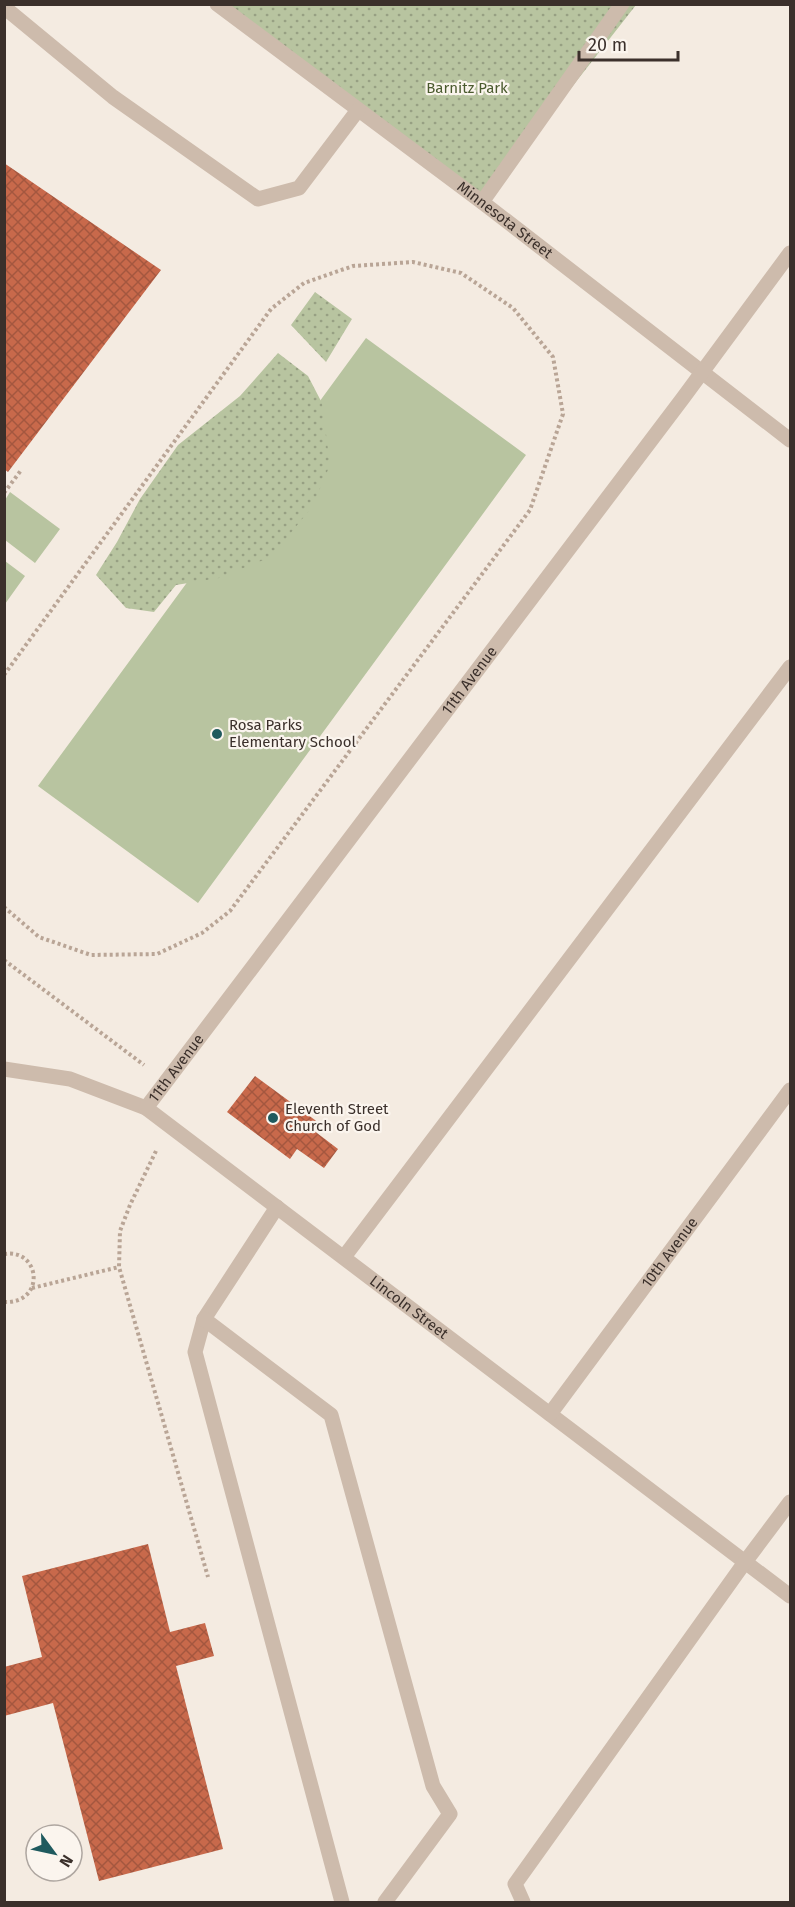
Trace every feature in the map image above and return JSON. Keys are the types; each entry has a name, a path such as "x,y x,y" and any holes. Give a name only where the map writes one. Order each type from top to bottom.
{"street":[{"name":"Minnesota Street","path":"217,4 482,202 790,440"},
{"path":"482,202 622,4"},
{"path":"4,7 113,97 258,199 298,188 358,110"},
{"name":"11th Avenue","path":"146,1108 703,372 790,253"},
{"path":"344,1257 790,667"},
{"name":"Lincoln Street","path":"4,1069 70,1079 146,1108 790,1596"},
{"name":"10th Avenue","path":"550,1414 790,1090"},
{"path":"278,1207 204,1319 195,1352 342,1902"},
{"path":"204,1319 331,1415 433,1786 450,1814 385,1902"},
{"path":"523,1902 515,1884 745,1562 790,1503"}],"path":[{"path":"4,675 271,309 304,283 353,266 413,262 461,273 513,308 553,357 563,414 530,510 230,911 202,933 157,954 91,955 39,937 4,907"},
{"path":"4,493 22,469"},
{"path":"4,960 144,1065"},
{"path":"156,1151 120,1231 118,1267 208,1577"},
{"path":"4,1254 18,1255 30,1264 33,1272 32,1288"},
{"path":"4,1302 21,1300 32,1288 118,1267"}],"green space":[{"name":"Barnitz Park","path":"217,5 636,5 482,202"},
{"path":"315,292 352,319 326,362 291,325"},
{"path":"366,338 526,455 198,903 38,786"},
{"path":"278,353 308,376 322,403 330,465 312,507 271,557 219,578 176,585 154,612 126,608 96,575 140,499 178,445 240,396"},
{"path":"10,492 60,529 35,563 5,540 5,500"},
{"path":"5,561 25,576 5,604"}],"building":[{"path":"4,163 161,270 8,472 4,469"},
{"name":"Eleventh Street Church of God","path":"255,1076 319,1123 313,1130 338,1149 324,1168 297,1149 290,1159 227,1112"},
{"path":"148,1544 170,1632 205,1623 214,1656 176,1666 223,1849 99,1881 53,1703 4,1716 4,1667 42,1657 22,1576"}],"place":[{"name":"Rosa Parks Elementary School","path":"217,734"},
{"name":"Eleventh Street Church of God","path":"273,1118"}]}
